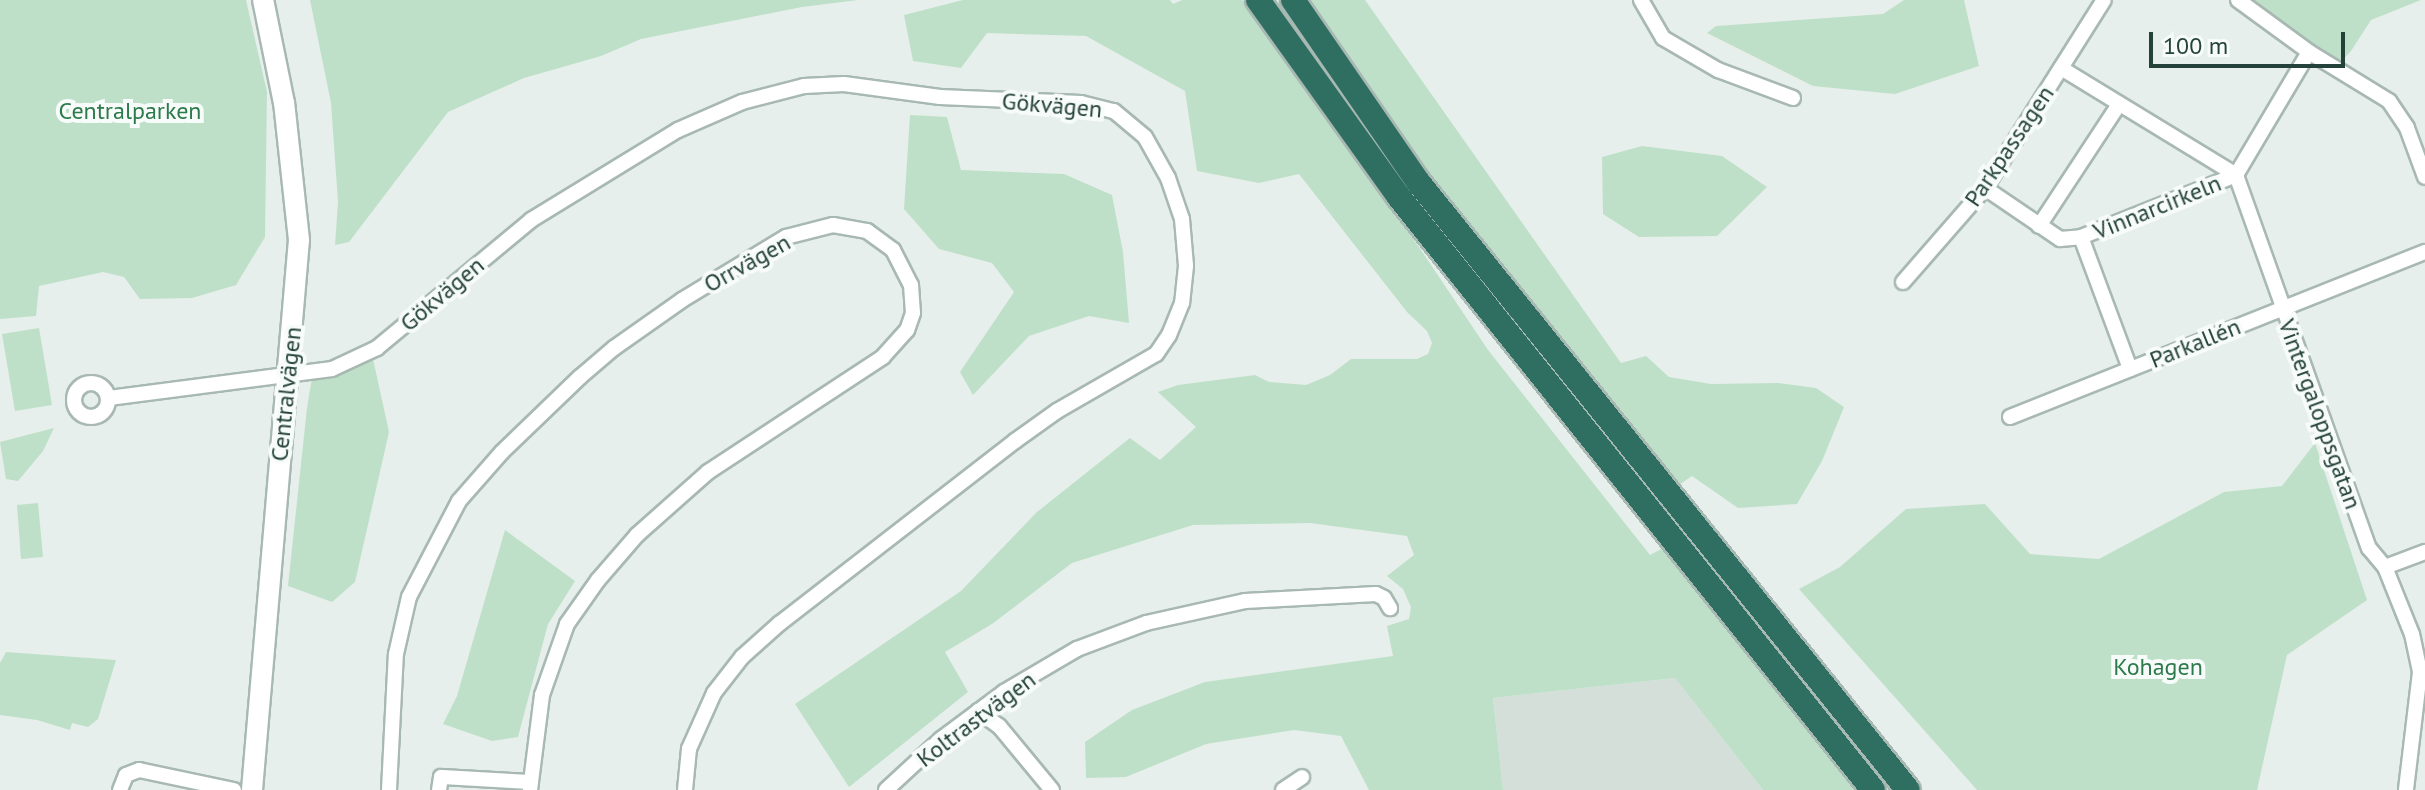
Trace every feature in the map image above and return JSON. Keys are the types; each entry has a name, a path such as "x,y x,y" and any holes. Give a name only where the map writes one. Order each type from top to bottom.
{"highway":[{"path":"1258,0 1399,197 1872,790"},
{"path":"1293,0 1419,183 1908,790"}],"street":[{"name":"Centralvägen","path":"252,790 286,376 295,316 299,240 284,103 263,0"},
{"path":"1641,0 1663,38 1718,70 1793,98"},
{"name":"Parkpassagen","path":"1903,282 1985,188 2104,0"},
{"path":"2238,0 2309,52 2389,101 2407,128 2425,177"},
{"path":"2236,175 2309,52"},
{"name":"Vinnarcirkeln","path":"2061,68 2236,175"},
{"name":"Gökvägen","path":"109,398 332,369 377,348 531,220 678,130 742,102 804,86 844,84 940,97 1081,103 1114,111 1145,137 1168,178 1182,219 1186,266 1182,303 1156,354 1057,411 1015,441 780,623 742,657 714,693 689,749 685,790"},
{"path":"2039,226 2119,104"},
{"name":"Vinnarcirkeln","path":"1985,188 2060,239 2081,237 2236,175"},
{"name":"Vintergaloppsgatan","path":"2236,175 2369,548 2385,567 2412,634 2420,672 2406,790"},
{"name":"Orrvägen","path":"389,790 396,654 409,597 459,501 502,452 580,377 614,348 682,300 786,237 833,225 867,231 893,250 911,285 913,313 907,330 883,357 708,472 637,535 598,580 567,624 542,695 530,786"},
{"path":"2081,237 2130,369"},
{"name":"Parkallén","path":"2010,417 2425,252"},
{"path":"2385,567 2425,552"},
{"name":"Koltrastvägen","path":"886,790 978,711 1077,649 1146,623 1245,601 1376,594 1390,608"},
{"path":"978,711 1006,734 1052,790"},
{"path":"120,790 126,775 139,770 234,790"},
{"path":"2408,770 2425,773"},
{"path":"439,790 441,777 530,786"},
{"path":"1283,790 1302,777"}],"shaded area":[{"path":"1675,678 1763,790 1503,790 1493,698"}],"green space":[{"name":"Centralparken","path":"0,0 246,0 267,92 265,237 236,285 192,298 140,299 124,277 103,272 39,286 36,316 0,319"},
{"path":"310,0 858,0 802,7 641,39 601,56 524,78 448,112 349,242 335,245 338,202 331,103"},
{"path":"963,0 1170,0 1173,4 1182,0 1242,0 1305,77 1488,350 1650,555 1665,547 1857,790 1763,790 1675,678 1493,698 1503,790 1369,790 1341,736 1294,730 1206,744 1126,777 1086,778 1085,742 1132,710 1205,682 1393,656 1387,626 1409,619 1411,607 1403,589 1387,576 1414,555 1407,536 1310,523 1193,525 1072,563 992,624 945,652 968,692 849,787 795,704 961,591 1037,512 1130,438 1160,460 1196,427 1158,392 1178,385 1255,375 1269,382 1306,385 1330,375 1351,359 1417,359 1428,354 1432,343 1427,331 1407,312 1299,174 1259,183 1197,171 1185,91 1086,36 987,33 961,68 913,61 904,15"},
{"path":"1304,0 1365,0 1621,363 1646,356 1669,377 1711,384 1778,383 1816,388 1844,407 1822,461 1797,504 1738,508 1692,476 1676,487 1402,140"},
{"path":"1904,0 1964,0 1979,66 1895,94 1813,86 1707,33 1716,26 1883,14"},
{"path":"2239,0 2421,0 2371,20 2351,51 2335,68"},
{"path":"910,115 947,117 961,170 1064,174 1112,195 1123,252 1129,323 1089,316 1029,336 973,395 960,372 1014,292 992,263 939,249 904,209"},
{"path":"1642,146 1722,156 1767,187 1717,236 1639,237 1603,214 1602,157"},
{"path":"39,328 52,405 15,411 2,334"},
{"path":"373,359 389,432 355,582 332,602 288,586 313,372"},
{"path":"54,428 43,451 18,481 6,479 0,442"},
{"name":"Kohagen","path":"2315,443 2367,600 2287,655 2257,790 1977,790 1799,589 1840,567 1906,509 1985,504 2030,554 2099,559 2224,492 2282,486"},
{"path":"38,503 43,557 21,559 17,505"},
{"path":"505,530 575,581 548,624 518,737 492,741 443,724 457,696"},
{"path":"6,652 116,660 98,719 88,727 72,723 70,730 37,720 0,715 0,663"}]}
